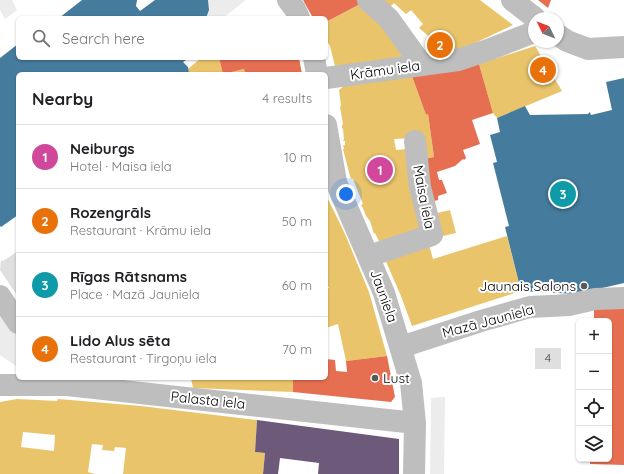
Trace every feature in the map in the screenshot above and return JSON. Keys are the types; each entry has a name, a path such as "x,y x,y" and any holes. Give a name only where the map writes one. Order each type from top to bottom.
{"street":[{"path":"288,0 298,16"},
{"path":"368,0 389,19 422,64"},
{"path":"512,0 528,13"},
{"name":"Krāmu iela","path":"328,78 458,60 528,34"},
{"path":"564,39 588,49 624,47"},
{"path":"314,60 317,72"},
{"name":"Jauniela","path":"328,136 336,182 384,292 411,383 415,423 414,474"},
{"name":"Maisa iela","path":"369,256 432,235 420,187 415,141"},
{"path":"0,296 16,321"},
{"name":"Mazā Jauniela","path":"401,347 530,307 569,305 595,299 624,298"},
{"path":"146,393 163,380"},
{"name":"Palasta iela","path":"0,385 56,382 415,423"}],"shaded area":[{"path":"0,0 12,0 17,10 5,19 0,10"},
{"path":"208,0 246,0 226,16 207,16 209,10"},
{"path":"0,307 16,332 16,366 0,355"},
{"path":"445,397 444,474 430,474 431,398"}],"building: Homes":[{"path":"379,0 480,0 513,25 456,52 436,54 426,43 431,38 419,28 423,24 411,10 406,14 394,3 389,8"},
{"path":"364,2 409,57 335,66 328,42 328,21"},
{"path":"529,48 536,48 562,91 497,118 493,113 479,64"},
{"path":"199,60 220,60 222,72 189,72 188,69"},
{"path":"244,69 245,72 230,72"},
{"path":"412,76 426,115 428,114 434,157 420,160 418,138 394,139 396,150 408,149 426,231 380,243 375,233 374,234 370,221 361,205 363,204 353,179 351,179 350,176 343,149 345,141 343,141 343,124 339,90 345,85"},
{"path":"328,199 345,234 369,292 387,356 346,361 338,324 328,327"},
{"path":"450,210 456,233 439,237 433,214"},
{"path":"507,236 521,291 412,326 384,257 429,245 433,259"},
{"path":"191,380 293,380 293,392 193,388"},
{"path":"17,399 57,401 58,399 141,406 257,420 255,452 265,453 263,474 123,474 126,448 115,447 114,451 102,450 103,445 92,444 88,472 95,474 0,474 0,402","holes":["23,432 55,435 54,451 21,447"]}],"building: Shops":[{"path":"303,0 362,0 364,2 328,21 328,16 312,16"},
{"path":"538,0 551,0 548,8"},
{"path":"220,60 299,60 302,72 245,72 244,69 231,72 222,72"},
{"path":"479,64 493,113 472,120 480,144 463,150 466,158 455,166 437,172 439,180 442,180 447,193 438,196 438,200 431,202 420,160 434,157 428,114 426,115 412,76"},
{"path":"594,308 624,309 624,465 590,464 590,462 612,462 612,318 594,318"},
{"path":"387,356 395,397 391,402 293,392 293,380 328,380 328,359 335,360 336,371 347,372 346,361"}],"building: Offices":[{"path":"257,420 399,439 399,474 318,474 319,463 280,458 278,474 263,474 265,453 255,452"}],"building: Public":[{"path":"82,0 137,0 136,6 140,11 155,0 208,0 209,10 207,16 62,16"},
{"path":"16,46 16,60 186,60 183,62 188,67 189,72 16,72 16,216 1,227 0,58"},
{"path":"624,78 624,283 576,294 521,291 505,227 509,226 493,163 497,162 490,135 500,132 497,118 525,106 530,115 588,114 590,112 591,115 612,110 606,82"}],"building: Other":[{"path":"16,252 16,294 0,270 1,260 3,261"},
{"path":"535,348 561,348 561,369 535,369"}],"place":[{"name":"Rozengrāls","path":"440,45"},
{"name":"Lido Alus sēta","path":"543,70"},
{"name":"Neiburgs","path":"380,170"},
{"name":"Rīgas Rātsnams","path":"563,194"},
{"name":"Jaunais Salons","path":"584,286"},
{"name":"Lust","path":"375,378"}]}
